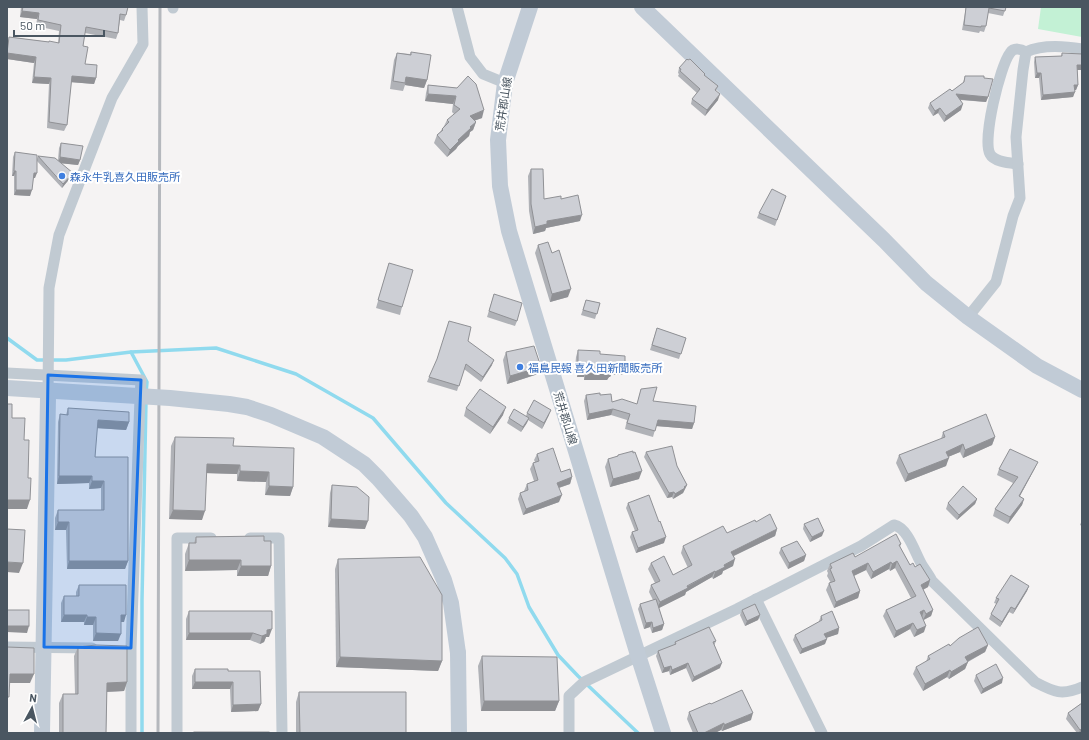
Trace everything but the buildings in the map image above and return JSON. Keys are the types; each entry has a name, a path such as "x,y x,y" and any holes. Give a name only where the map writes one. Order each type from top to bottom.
{"street":[{"path":"42,733 49,288 59,235 112,98 143,44 142,7"},
{"path":"457,7 470,57 483,74 505,83"},
{"name":"荒井郡山線","path":"530,7 505,83 498,140 500,186 509,231 638,656 663,733"},
{"path":"642,7 868,224 926,283 968,317 1037,366 1082,390"},
{"path":"1018,164 996,160 990,156 988,150 990,117 998,85 1010,53 1014,49 1026,52 1034,48 1067,47 1082,49"},
{"path":"968,317 996,282 1013,216 1020,198 1016,137 1022,70 1026,52"},
{"path":"7,373 141,380 127,648 131,733"},
{"path":"7,388 170,398 247,407 271,415 323,437 364,464 374,473 411,516 424,537 444,580 451,603 458,653 459,733"},
{"path":"7,395 140,398"},
{"path":"569,733 569,696 584,682 756,599 861,546 894,525 899,526 905,533 932,581 1035,682 1051,690 1065,693 1082,687"},
{"path":"177,733 177,538 224,538"},
{"path":"240,538 279,538 282,733"},
{"path":"756,599 822,733"},
{"path":"7,647 99,648"}],"highlighted area":[{"path":"48,375 141,380 131,648 44,647"}],"green space":[{"path":"1041,7 1082,7 1082,37 1038,29"}],"waterway":[{"path":"7,338 37,360 66,360 131,352 216,348 296,374 373,418 446,503 505,558 517,574 529,607 558,655 638,733"},
{"path":"131,352 147,382 146,393"},
{"path":"142,733 142,600 146,401"}],"railway":[{"path":"158,733 160,7"}],"place":[{"name":"森永牛乳喜久田販売所","path":"62,176"},
{"name":"福島民報 喜久田新聞販売所","path":"520,367"}]}
